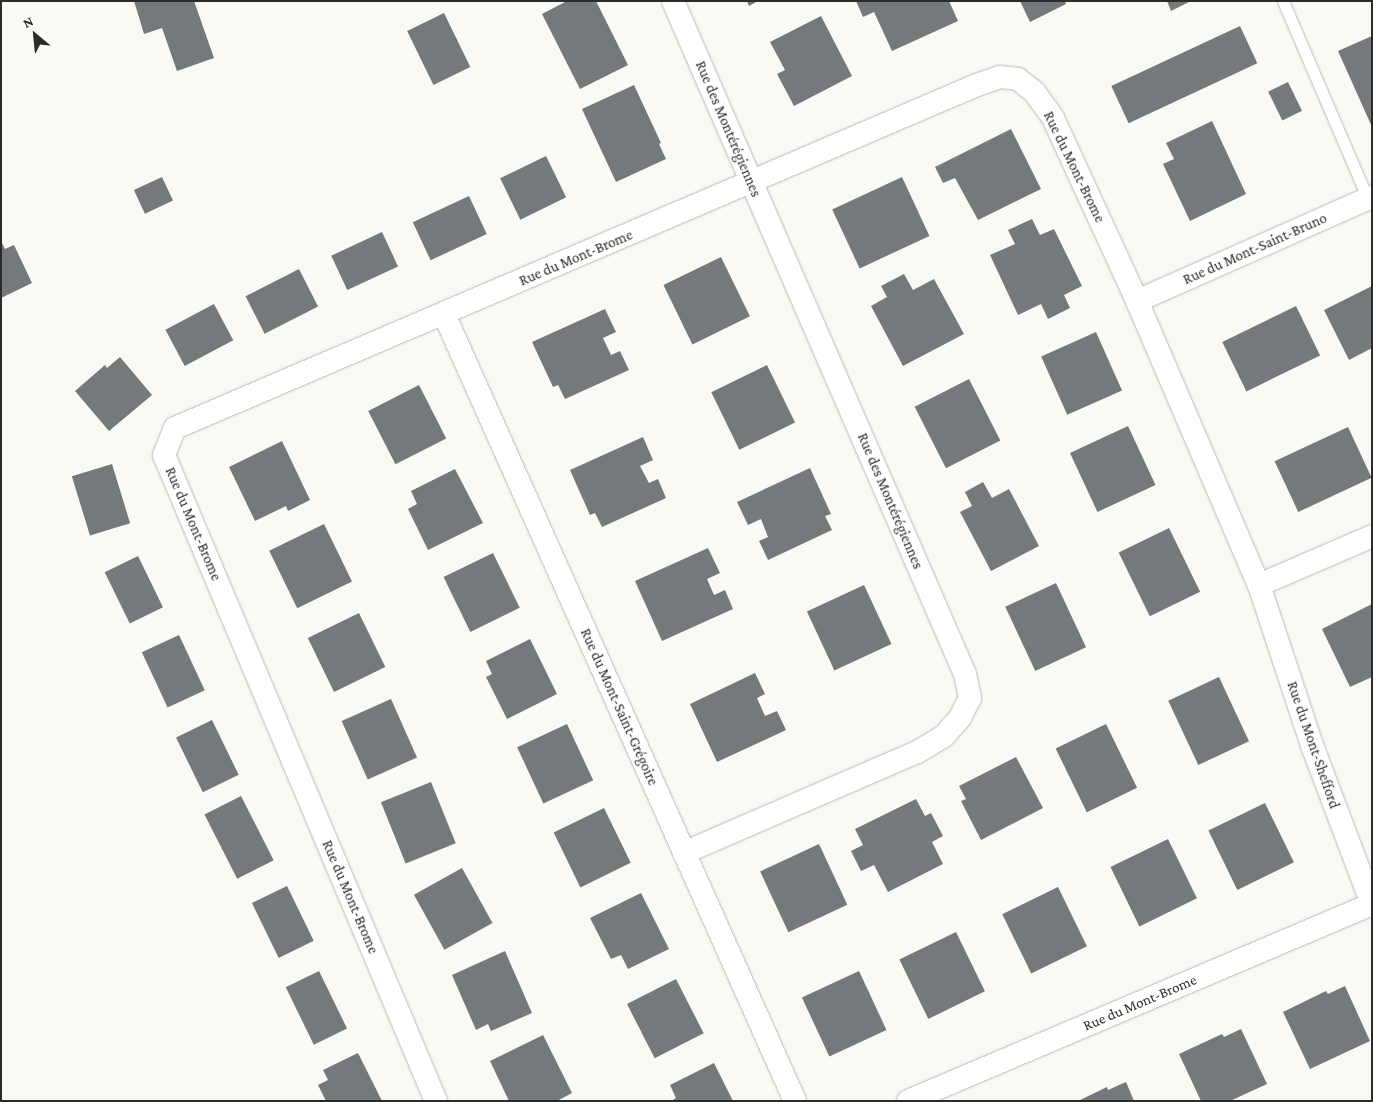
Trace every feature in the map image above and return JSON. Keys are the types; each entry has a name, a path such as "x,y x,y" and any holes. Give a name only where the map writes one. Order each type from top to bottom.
{"street":[{"name":"Rue des Montérégiennes","path":"672,1 965,674 970,698 960,718 944,736 917,752 684,853"},
{"name":"Rue du Mont-Brome","path":"436,1101 164,455 175,428 977,85 1000,78 1018,79 1035,92 1053,118 1137,301 1259,585"},
{"name":"Rue du Mont-Saint-Bruno","path":"1137,301 1370,198"},
{"name":"Rue du Mont-Saint-Grégoire","path":"444,314 795,1101"},
{"path":"1259,585 1372,536"},
{"name":"Rue du Mont-Shefford","path":"1259,585 1313,748 1372,904"},
{"name":"Rue du Mont-Brome","path":"908,1101 1372,904"}],"lane":[{"path":"1282,1 1370,198"}],"building":[{"path":"134,1 194,1 214,58 177,71 162,28 144,34"},
{"path":"567,1 596,1 628,65 580,89 542,14"},
{"path":"747,1 758,1 749,6"},
{"path":"856,1 949,1 958,21 892,51 874,12 863,17"},
{"path":"1020,1 1065,1 1066,4 1030,22"},
{"path":"1167,1 1191,1 1171,11"},
{"path":"444,13 470,67 433,85 407,31"},
{"path":"821,16 852,76 794,106 777,74 785,70 770,42"},
{"path":"1240,26 1257,63 1129,123 1111,86"},
{"path":"1372,36 1372,127 1338,51"},
{"path":"1288,82 1302,111 1282,120 1268,92"},
{"path":"634,85 661,143 659,144 666,159 616,182 582,109"},
{"path":"1212,121 1246,194 1190,221 1163,164 1174,159 1166,143"},
{"path":"1011,129 1041,189 978,220 955,178 943,183 935,167"},
{"path":"546,156 566,197 520,220 500,178"},
{"path":"162,177 173,201 145,214 134,190"},
{"path":"902,177 929,236 860,268 832,210"},
{"path":"469,196 487,234 431,260 413,222"},
{"path":"1032,219 1040,235 1054,229 1082,286 1064,295 1070,308 1048,319 1041,304 1018,315 990,255 1015,244 1008,230"},
{"path":"382,232 398,266 347,290 331,256"},
{"path":"1,241 5,249 14,245 32,283 1,298"},
{"path":"721,257 750,316 692,344 663,285"},
{"path":"299,269 318,306 265,334 246,296"},
{"path":"904,274 913,290 934,279 964,334 903,366 871,306 887,297 881,286"},
{"path":"1372,286 1372,348 1349,360 1324,310"},
{"path":"214,304 233,340 185,366 165,330"},
{"path":"1296,306 1320,355 1246,391 1222,342"},
{"path":"605,309 616,332 603,338 611,355 620,351 629,370 565,399 558,385 553,387 532,342"},
{"path":"1096,332 1122,390 1067,415 1041,356"},
{"path":"120,357 152,395 109,431 75,391 105,365 107,368"},
{"path":"767,365 795,423 739,450 711,392"},
{"path":"969,379 1000,440 946,468 915,407"},
{"path":"419,385 446,438 395,464 368,411"},
{"path":"1128,426 1155,485 1097,512 1070,453"},
{"path":"1348,427 1372,478 1298,512 1275,461"},
{"path":"643,437 653,460 640,466 649,483 658,479 666,498 602,527 595,513 590,515 570,470"},
{"path":"282,441 310,500 288,511 286,506 255,521 229,467"},
{"path":"112,464 130,523 90,536 72,476"},
{"path":"810,468 831,514 825,516 832,530 768,560 759,541 768,537 761,519 748,525 737,502"},
{"path":"455,469 483,523 428,550 408,509 417,504 411,491"},
{"path":"983,482 992,498 1009,489 1039,546 991,571 960,512 972,506 965,492"},
{"path":"324,524 352,582 297,608 269,551"},
{"path":"1169,528 1200,592 1150,616 1119,553"},
{"path":"708,548 720,573 707,579 714,595 725,590 733,609 662,641 635,581"},
{"path":"493,553 520,608 470,632 444,577"},
{"path":"138,556 163,607 130,623 105,572"},
{"path":"1056,583 1086,647 1035,671 1005,607"},
{"path":"864,585 891,644 834,671 807,612"},
{"path":"1372,604 1372,677 1350,687 1322,629"},
{"path":"359,613 385,667 334,692 308,638"},
{"path":"179,635 205,690 168,708 142,652"},
{"path":"530,639 557,694 507,719 486,677 492,674 486,661"},
{"path":"755,673 765,694 757,698 765,716 777,711 786,730 717,762 690,704"},
{"path":"1219,677 1249,741 1198,765 1168,701"},
{"path":"391,699 417,757 368,779 342,721"},
{"path":"212,720 239,775 203,792 176,738"},
{"path":"567,724 593,780 543,803 517,747"},
{"path":"1106,724 1137,788 1087,812 1056,749"},
{"path":"1016,757 1043,808 981,840 961,801 966,799 959,786"},
{"path":"431,782 456,843 406,863 381,802"},
{"path":"241,796 274,860 237,879 204,815"},
{"path":"916,799 925,816 931,813 943,836 932,842 943,864 888,892 874,865 861,871 851,851 863,845 855,829"},
{"path":"1265,803 1294,862 1237,890 1208,831"},
{"path":"604,808 631,863 580,887 554,833"},
{"path":"1168,839 1197,898 1139,926 1110,867"},
{"path":"819,844 847,905 788,932 760,871"},
{"path":"462,868 493,923 444,950 414,895"},
{"path":"287,886 314,941 279,958 252,903"},
{"path":"1058,887 1087,946 1031,973 1002,914"},
{"path":"641,893 669,949 628,969 621,955 611,959 590,918"},
{"path":"956,932 985,991 928,1019 899,960"},
{"path":"505,951 532,1013 491,1031 488,1024 476,1030 452,975"},
{"path":"319,971 347,1029 314,1045 286,987"},
{"path":"859,971 886,1030 829,1057 802,998"},
{"path":"676,979 704,1033 655,1058 627,1004"},
{"path":"1345,986 1370,1041 1310,1069 1283,1012 1326,991 1328,994"},
{"path":"1241,1029 1267,1084 1230,1101 1201,1101 1179,1054 1222,1034 1224,1037"},
{"path":"543,1035 572,1093 557,1101 509,1101 490,1061"},
{"path":"358,1053 382,1101 326,1101 318,1085 328,1080 323,1070"},
{"path":"714,1063 733,1101 671,1101 676,1098 670,1085"},
{"path":"1126,1082 1134,1101 1078,1101 1107,1087 1108,1090"}]}
